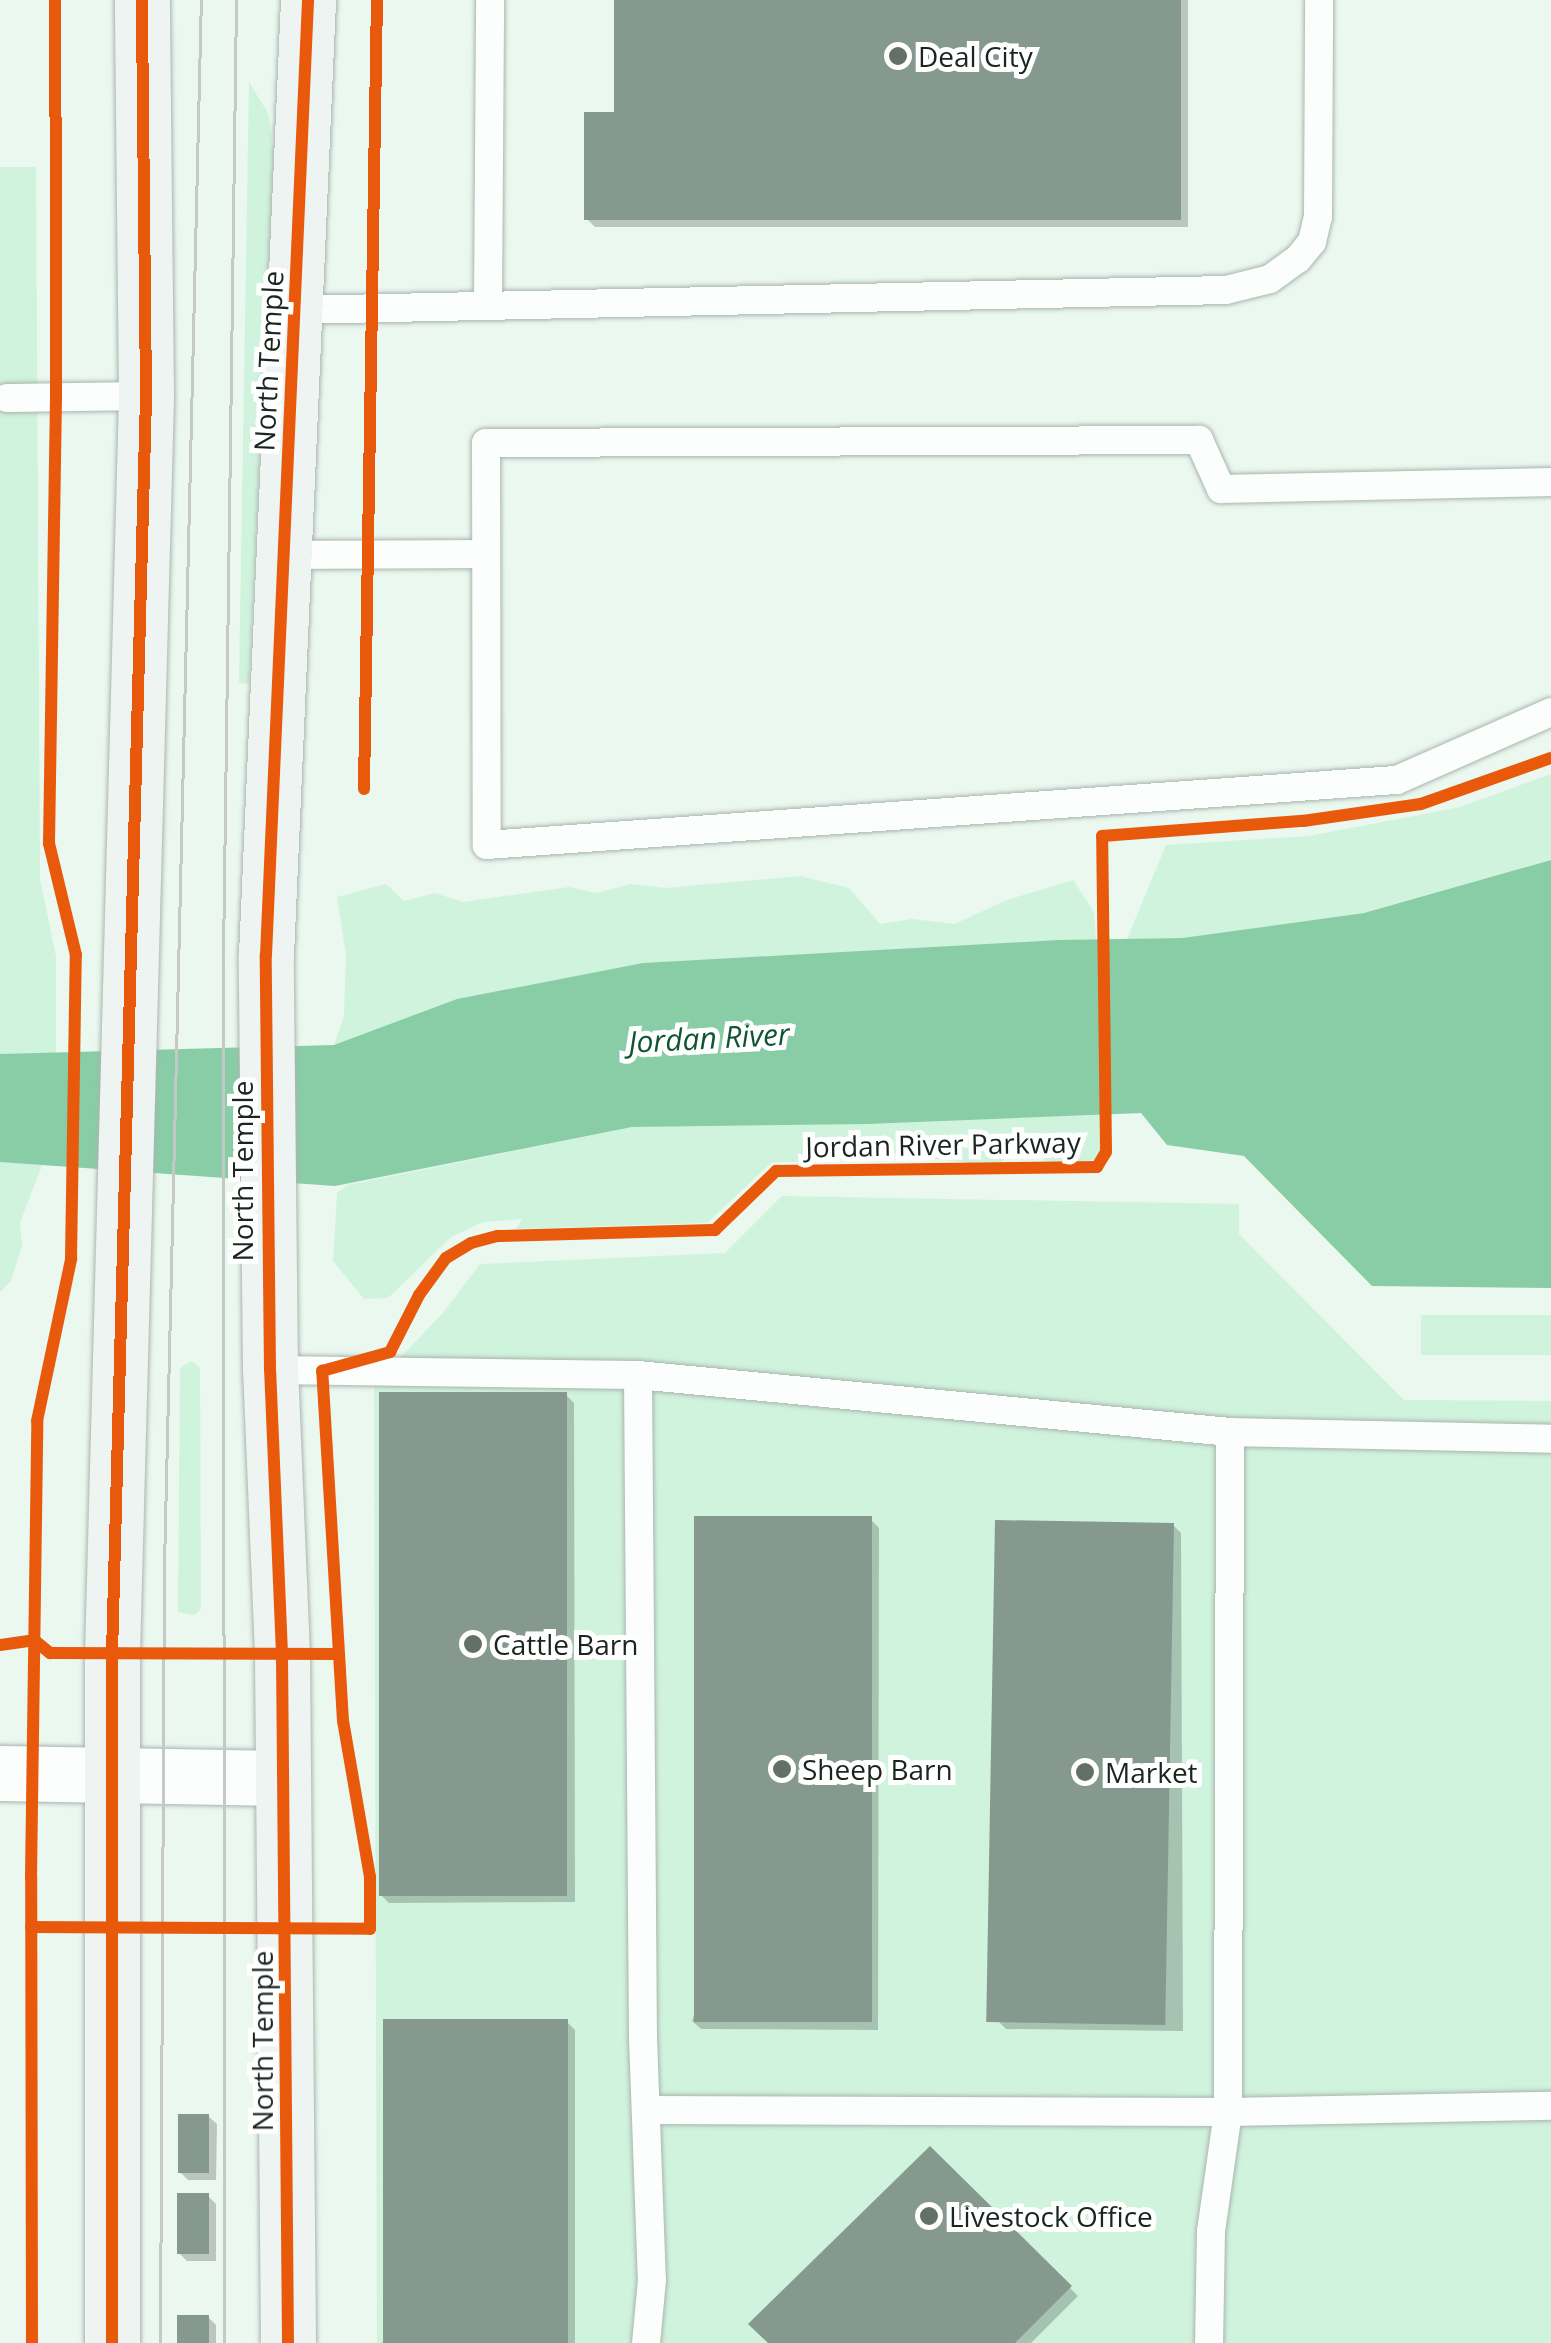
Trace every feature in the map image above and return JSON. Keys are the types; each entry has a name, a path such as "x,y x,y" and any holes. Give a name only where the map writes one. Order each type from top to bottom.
{"main road":[{"path":"112,2343 112,1774 121,1255 146,396 142,0"},
{"name":"North Temple","path":"288,2343 282,1654 270,1370 266,955 308,0"}],"street":[{"path":"0,1773 282,1778"}],"lane":[{"path":"488,304 490,0"},
{"path":"295,310 1226,290 1270,278 1298,259 1312,242 1318,217 1319,0"},
{"path":"7,398 146,396"},
{"path":"1551,482 1222,489 1198,440 486,444 486,846 1397,780 1551,712"},
{"path":"284,555 483,554"},
{"path":"270,1370 638,1375 1230,1432 1551,1438"},
{"path":"638,1375 646,2110 652,2280 646,2343"},
{"path":"1210,2343 1211,2231 1228,2112 1230,1432"},
{"path":"646,2110 1228,2112 1551,2106"}],"shaded area":[{"path":"249,82 268,113 274,154 249,684 239,683"},
{"path":"0,167 36,167 40,879 56,956 56,1053 0,1054"},
{"path":"1551,774 1551,860 1364,913 1182,938 1127,939 1166,845 1309,836 1460,807"},
{"path":"800,876 849,888 880,924 912,919 955,924 1004,901 1073,880 1094,912 1096,940 643,963 334,1045 344,1016 346,955 337,897 386,884 404,901 435,893 463,902 569,887 596,893 631,884 665,888"},
{"path":"1099,1115 1100,1158 1072,1165 1045,1161 1028,1143 1012,1145 1002,1162 972,1163 897,1155 879,1139 859,1141 811,1162 772,1162 707,1223 516,1229 522,1219 483,1222 451,1237 388,1298 364,1299 333,1261 337,1193 348,1185 632,1127"},
{"path":"0,1162 43,1163 20,1222 22,1246 11,1281 0,1292"},
{"path":"782,1196 1239,1204 1239,1234 1404,1400 1551,1401 1551,2343 377,2343 374,1385 443,1313 480,1264 725,1253"},
{"path":"1421,1315 1551,1315 1551,1355 1421,1355"},
{"path":"192,1361 200,1368 201,1609 194,1615 178,1612 180,1368"}],"water":[{"name":"Jordan River","path":"1551,860 1551,1288 1372,1286 1244,1156 1167,1145 1141,1113 867,1124 632,1127 335,1186 0,1162 0,1054 334,1045 457,999 643,963 1059,940 1182,938 1364,913"}],"building":[{"name":"Deal City","path":"614,0 1181,0 1181,220 584,220 584,112 614,112"},
{"name":"Cattle Barn","path":"379,1392 567,1392 567,1896 379,1896"},
{"name":"Sheep Barn","path":"694,1516 872,1516 872,2022 694,2022"},
{"name":"Market","path":"995,1520 1174,1523 1165,2025 986,2022"},
{"path":"383,2019 568,2019 568,2343 383,2343"},
{"path":"178,2114 209,2114 209,2173 178,2173"},
{"name":"Livestock Office","path":"930,2146 1072,2286 1015,2343 768,2343 748,2324"},
{"path":"177,2193 209,2193 209,2254 177,2254"},
{"path":"177,2315 209,2315 209,2343 177,2343"}],"tram line":[{"path":"160,2343 164,1565 201,0"},
{"path":"224,2343 223,956 236,0"}],"cycle path":[{"path":"32,2343 31,1877 37,1421 71,1259 76,955 49,843 56,398 55,0"},
{"path":"112,2343 112,1654 146,396 142,0"},
{"path":"288,2343 282,1654 270,1370 266,955 308,0"},
{"path":"364,789 377,0"},
{"name":"Jordan River Parkway","path":"31,1927 370,1929 370,1877 343,1721 322,1371 390,1352 419,1295 446,1258 471,1243 498,1236 715,1230 776,1171 1097,1167 1106,1152 1102,836 1303,821 1421,804 1551,758"},
{"path":"0,1645 34,1640 50,1653 339,1654"}],"place":[{"name":"Deal City","path":"898,56"},
{"name":"Cattle Barn","path":"473,1644"},
{"name":"Sheep Barn","path":"782,1769"},
{"name":"Market","path":"1085,1772"},
{"name":"Livestock Office","path":"929,2216"}]}
